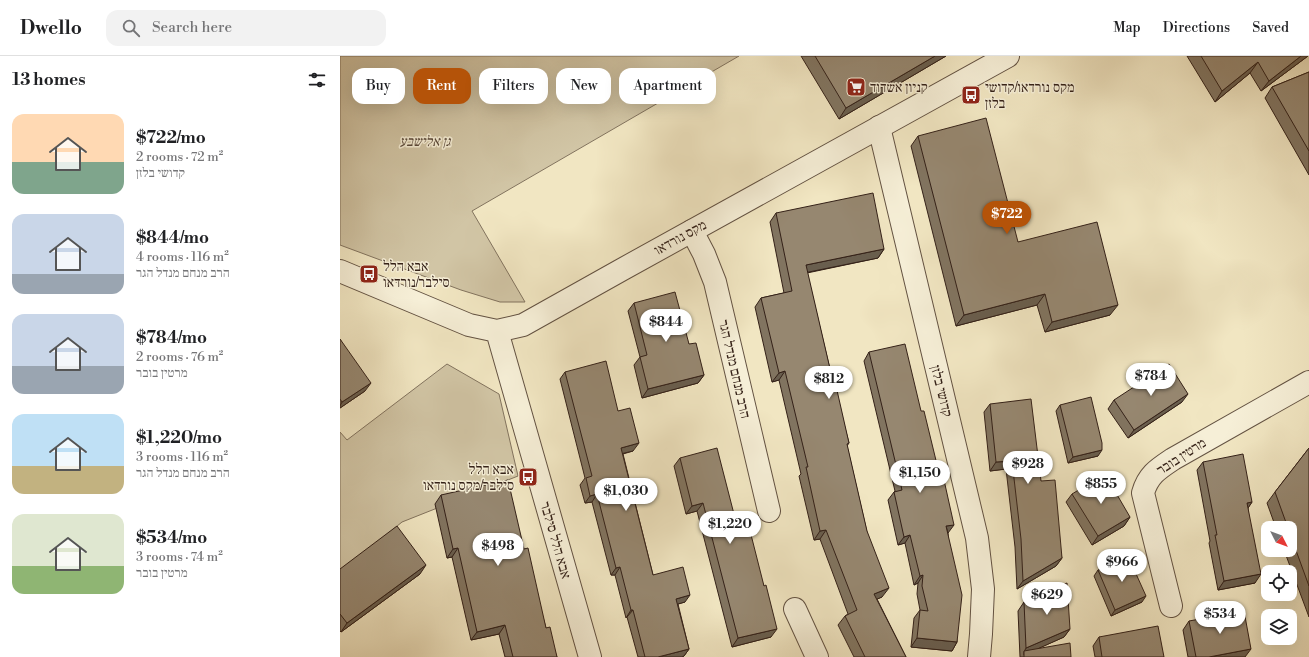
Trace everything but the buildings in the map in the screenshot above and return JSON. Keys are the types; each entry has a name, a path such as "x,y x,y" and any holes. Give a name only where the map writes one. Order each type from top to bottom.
{"street":[{"name":"מקס נורדאו","path":"340,271 458,321 484,329 497,331 524,325 692,230 1008,56"},
{"name":"קדושי בלזן","path":"879,128 977,538 983,589 979,657"},
{"name":"הרב מנחם מנדל הגר","path":"692,230 704,254 715,282 769,511"},
{"name":"אבא הלל סילבר","path":"497,331 590,657"},
{"name":"מרטין בובר","path":"1171,606 1143,493 1146,482 1156,471 1173,459 1309,382"},
{"path":"795,609 817,657"}],"green space":[{"name":"גן אלישבע","path":"340,56 739,56 716,69 716,68 619,68 619,104 656,104 472,211 525,302 500,302 461,290 340,245"},
{"path":"447,364 499,394 518,476 402,522 340,573 340,432 347,440"}],"place":[{"name":"קניון אשדוד","path":"856,87"},
{"name":"מקס נורדאו/קדושי בלזן","path":"971,95"},
{"name":"אבא הלל סילבר/נורדאו","path":"369,274"},
{"name":"אבא הלל סילבר/מקס נורדאו","path":"528,477"}]}
